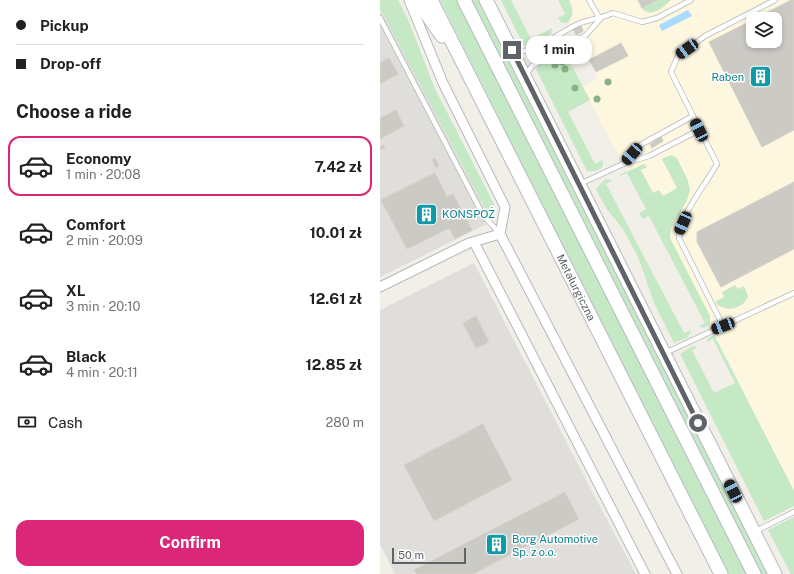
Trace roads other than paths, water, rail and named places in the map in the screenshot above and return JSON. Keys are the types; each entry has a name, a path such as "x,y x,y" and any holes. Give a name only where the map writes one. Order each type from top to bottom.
{"main road":[{"path":"417,0 466,70"},
{"name":"Metalurgiczna","path":"431,0 721,574"},
{"path":"464,0 754,574"},
{"path":"486,0 776,574"}],"street":[{"path":"409,0 442,83 505,207 500,234 677,574"},
{"path":"380,287 474,242 500,234"},
{"path":"474,242 645,574"}],"lane":[{"path":"590,0 600,19"},
{"path":"512,50 526,52 579,24 600,19 613,13 642,22 657,18 692,0"},
{"path":"723,326 679,238 679,230 686,215 717,164 671,72 678,56 705,36 775,0"},
{"path":"380,18 483,214 500,234"},
{"path":"525,78 532,66 586,35 600,19"},
{"path":"623,164 642,144 693,116"},
{"path":"579,185 623,164 649,156 699,130"},
{"path":"664,354 794,293"},
{"path":"754,532 794,512"}],"water":[{"path":"688,10 692,16 662,31 659,25"}],"place":[{"name":"Raben","path":"760,77"},
{"name":"KONSPOŻ","path":"426,214"},
{"name":"Borg Automotive Sp. z o.o.","path":"497,545"}]}
